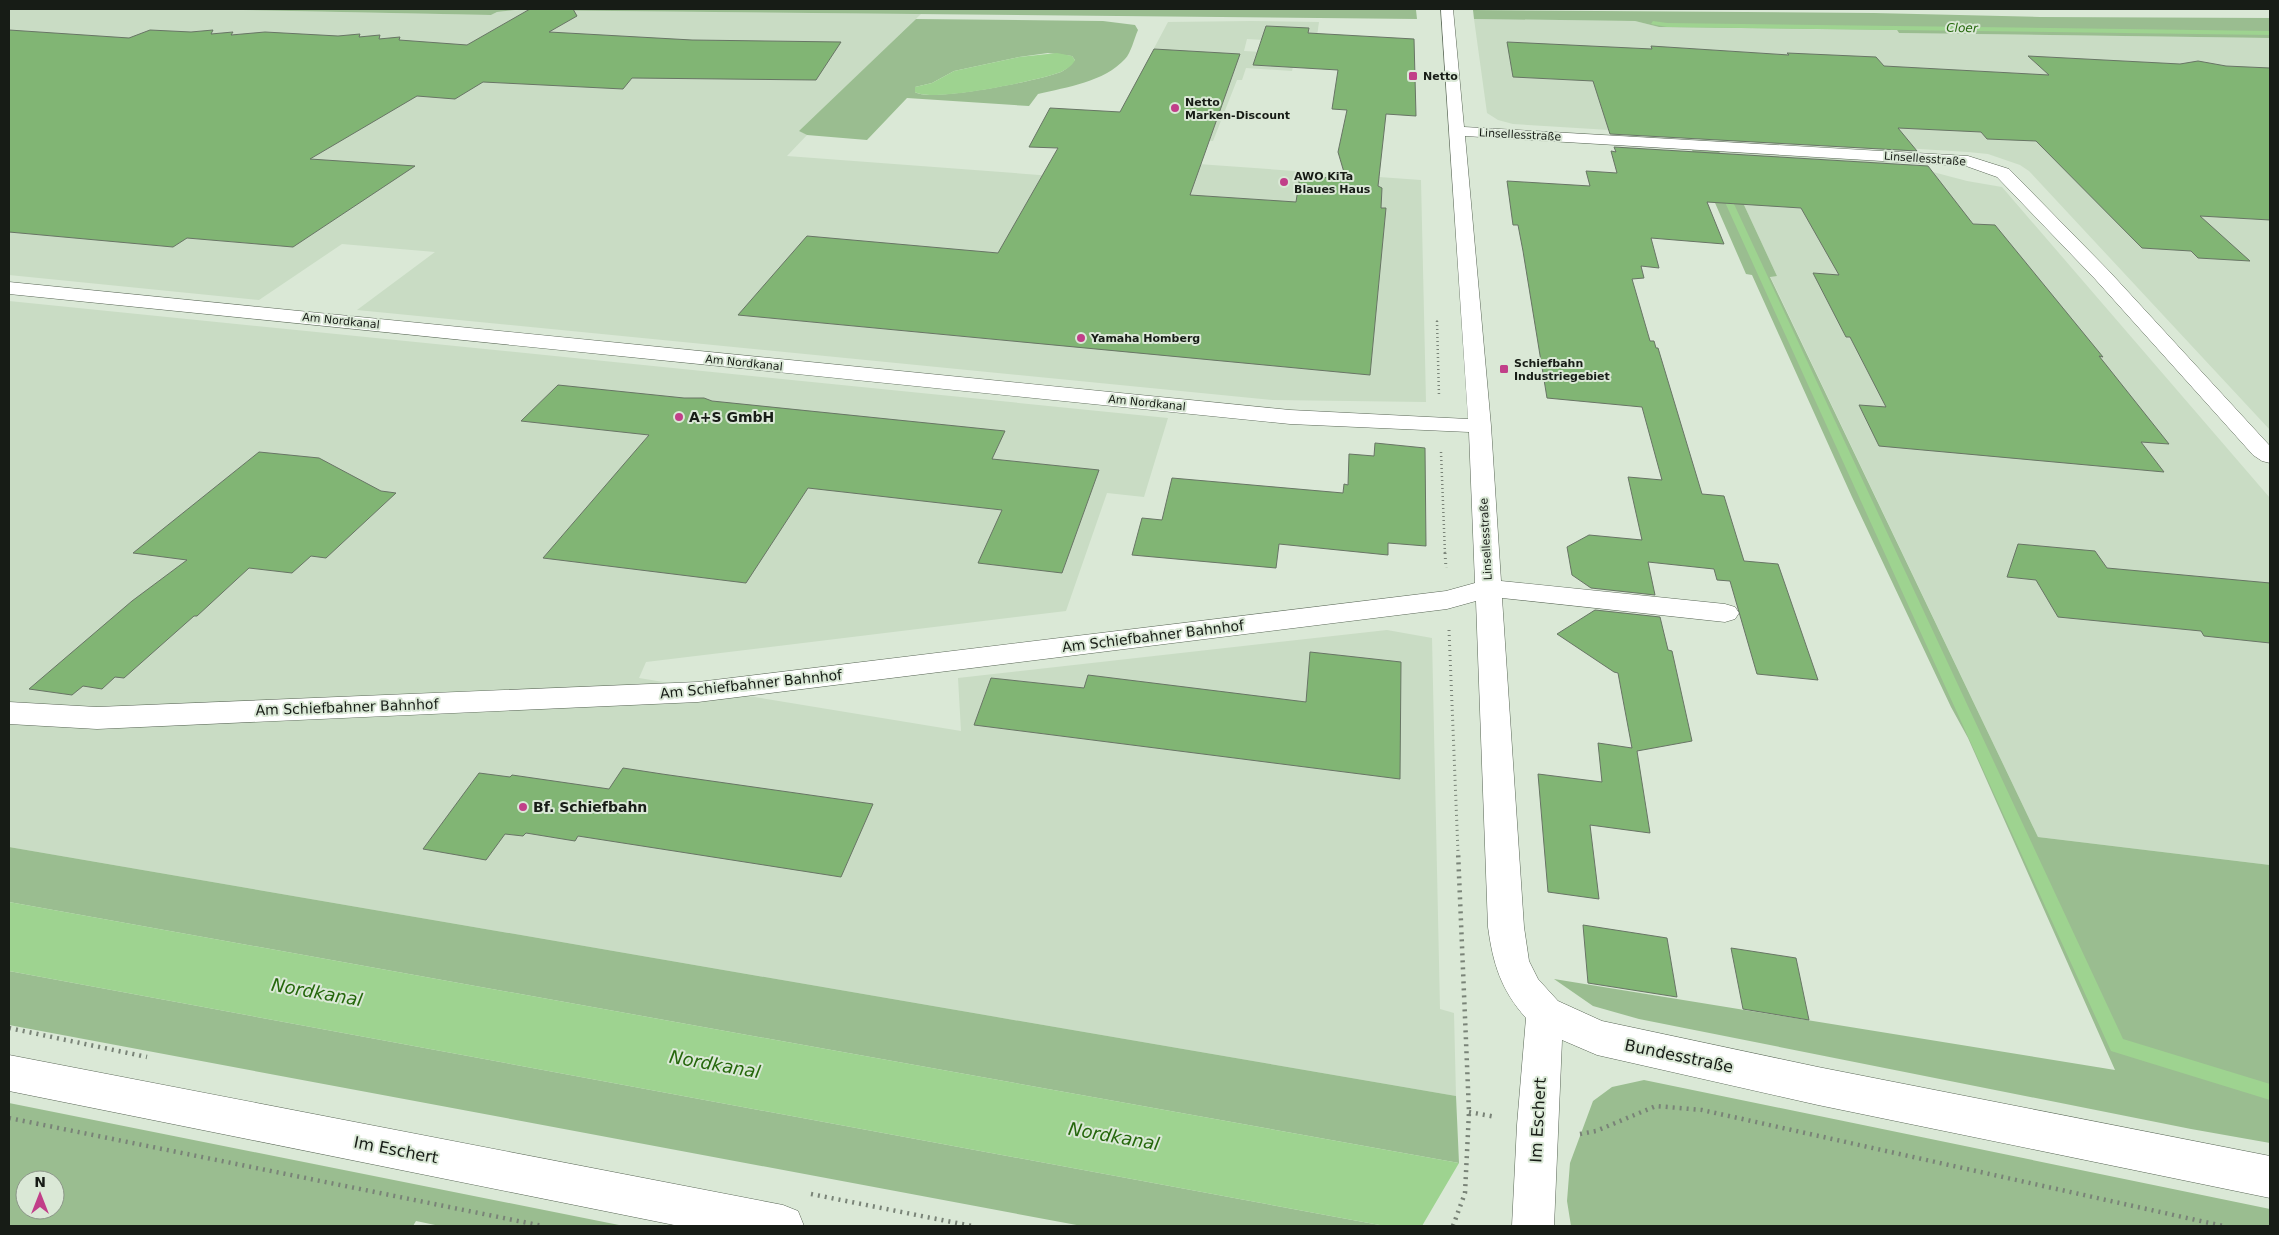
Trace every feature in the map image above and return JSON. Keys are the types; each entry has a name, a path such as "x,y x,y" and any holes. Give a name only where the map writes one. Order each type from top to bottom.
{"street":[{"name":"Linsellesstraße","path":"1447,9 1480,426 1506,927 1511,961 1514,968 1525,991 1545,1013"},
{"name":"Linsellesstraße","path":"1456,132 1968,161 2003,173 2102,275 2261,450 2270,456"},
{"name":"Am Nordkanal","path":"9,288 1290,417 1480,426"},
{"name":"Linsellesstraße","path":"1488,588 1725,613"},
{"name":"Am Schiefbahner Bahnhof","path":"9,713 97,718 698,692 1447,600 1488,588"},
{"name":"Bundesstraße","path":"1545,1013 1596,1038 1818,1086 2270,1177"},
{"name":"Im Eschert","path":"1533,1226 1537,1126 1545,1013"},
{"name":"Im Eschert","path":"9,1073 783,1226"}],"path":[{"path":"1437,317 1439,424 1470,1112 1465,1193 1453,1226"},
{"path":"1537,1126 1590,1135 1623,1118 1656,1106 1702,1110 2223,1226"},
{"path":"9,1118 543,1226"}],"shaded area":[{"path":"9,9 191,9 491,15 497,12 515,10 921,14 800,131 807,135 787,156 1146,183 1156,161 1421,180 1426,402 1272,400 357,310 435,252 342,244 259,300 9,275"},
{"path":"191,9 1416,10 1417,19 515,10 497,12 491,15"},
{"path":"1473,10 2270,18 2270,38 1899,33 1897,30 1659,27 1635,21 1474,19"},
{"path":"916,19 1103,21 1135,25 1138,30 1129,53 1116,67 1096,78 1073,86 1038,94 1029,106 907,98 867,140 807,135 799,131","holes":["1048,53 1072,56 1075,60 1068,67 1050,76 963,93 925,95 915,92 915,87 932,83 954,71 1019,57"]},
{"path":"1474,19 1635,21 1659,27 1897,30 1899,33 2270,38 2270,430 2029,171 2020,165 1988,154 1968,152 1513,124 1498,120 1487,113"},
{"path":"1168,22 1319,22 1316,43 1247,39 1244,51 1296,54 1292,71 1246,68 1242,80 1237,80 1213,141 1112,134 1128,97"},
{"path":"1692,150 1719,151 1777,276 1770,277 2038,837 2270,865 2270,1143 1639,1019 1593,1006 1554,979 2115,1070 1968,738 1951,707 1852,497 1752,275 1746,274"},
{"path":"1719,151 1880,161 2002,187 2270,498 2270,865 2038,837 1770,276 1777,276"},
{"path":"9,301 1168,418 1144,497 1107,493 1066,611 646,662 639,678 961,731 958,678 1387,630 1432,638 1440,1009 1454,1013 1456,1096 9,847"},
{"path":"9,847 1456,1096 1459,1163 9,902"},
{"path":"9,971 1385,1226 1082,1226 9,1025"},
{"path":"1644,1080 2270,1209 2270,1226 1571,1226 1567,1201 1570,1163 1593,1101 1612,1087"},
{"path":"9,1103 624,1226 440,1226 416,1221 413,1226 9,1226"}],"water":[{"path":"1057,53 1072,56 1075,60 1065,70 1050,76 963,93 925,95 915,92 915,87 932,83 954,71 1019,57"},
{"name":"Nordkanal","path":"9,902 1459,1163 1422,1226 1385,1226 9,971"}],"building":[{"path":"530,9 573,9 577,16 549,32 692,40 841,42 816,80 632,78 623,89 483,82 455,99 417,96 310,159 415,166 293,247 187,238 173,247 9,232 9,30 129,38 150,30 191,32 213,30 211,34 233,32 231,35 265,32 338,36 360,34 359,37 380,35 379,39 400,37 399,40 467,45"},
{"path":"1266,26 1309,28 1308,33 1414,39 1416,116 1386,114 1378,186 1382,188 1381,208 1386,208 1370,375 738,315 807,236 998,253 1058,148 1029,147 1050,108 1120,112 1154,49 1240,54 1190,195 1296,202 1300,176 1346,179 1338,152 1347,110 1332,109 1338,70 1253,65"},
{"path":"1507,42 1652,49 1651,46 1789,55 1787,53 1876,57 1884,66 2049,75 2028,56 2180,64 2198,61 2226,66 2270,68 2270,220 2200,216 2250,261 2198,258 2191,251 2142,248 2036,141 1987,139 1981,132 1898,128 1917,151 1610,134 1593,81 1513,77"},
{"path":"1614,147 1928,166 1973,224 1995,225 2103,357 2099,356 2169,444 2141,442 2164,472 1879,446 1859,405 1886,407 1850,337 1846,337 1813,273 1839,275 1801,208 1707,202 1724,244 1651,238 1659,268 1641,266 1644,278 1632,279 1650,341 1654,341 1656,348 1658,348 1702,494 1724,496 1744,561 1778,564 1818,680 1757,674 1730,581 1717,580 1714,569 1648,562 1655,595 1591,588 1572,575 1567,547 1589,535 1642,540 1628,477 1662,480 1642,407 1547,398 1523,251 1518,225 1513,225 1507,181 1590,186 1586,171 1617,173 1611,151 1616,152"},
{"path":"558,385 684,398 704,398 712,401 1005,431 992,459 1099,470 1062,573 978,563 1002,510 808,488 746,583 543,558 649,435 521,421"},
{"path":"1375,443 1425,448 1426,546 1388,543 1388,555 1279,544 1276,568 1132,555 1142,518 1162,520 1172,478 1343,493 1344,484 1348,485 1349,454 1374,456"},
{"path":"259,452 319,458 381,491 396,493 326,558 311,556 292,573 249,568 197,616 194,616 124,678 115,677 102,689 83,686 72,695 29,689 132,601 187,560 133,553"},
{"path":"2018,544 2095,551 2107,568 2270,583 2270,643 2204,636 2201,631 2058,617 2036,580 2007,577"},
{"path":"1595,610 1660,617 1668,650 1672,651 1692,741 1637,751 1650,833 1590,825 1599,899 1548,892 1538,774 1602,782 1598,743 1632,748 1618,673 1557,634"},
{"path":"1310,652 1401,662 1400,779 974,725 991,678 1084,688 1088,675 1306,702"},
{"path":"623,768 873,804 841,877 578,836 575,841 526,833 523,836 505,834 486,860 423,849 479,773 510,777 512,775 609,789"},
{"path":"1583,925 1667,938 1677,997 1588,983"},
{"path":"1731,948 1796,958 1809,1020 1743,1009"}],"waterway":[{"name":"Cloer","path":"1653,23 1667,25 2270,33"},
{"path":"1723,189 2117,1045 2270,1092"}],"place":[{"name":"Netto","path":"1413,76"},
{"name":"Netto Marken-Discount","path":"1175,108"},
{"name":"AWO KiTa Blaues Haus","path":"1284,182"},
{"name":"Yamaha Homberg","path":"1081,338"},
{"name":"Schiefbahn Industriegebiet","path":"1504,369"},
{"name":"A+S GmbH","path":"679,417"},
{"name":"Bf. Schiefbahn","path":"523,807"}]}
